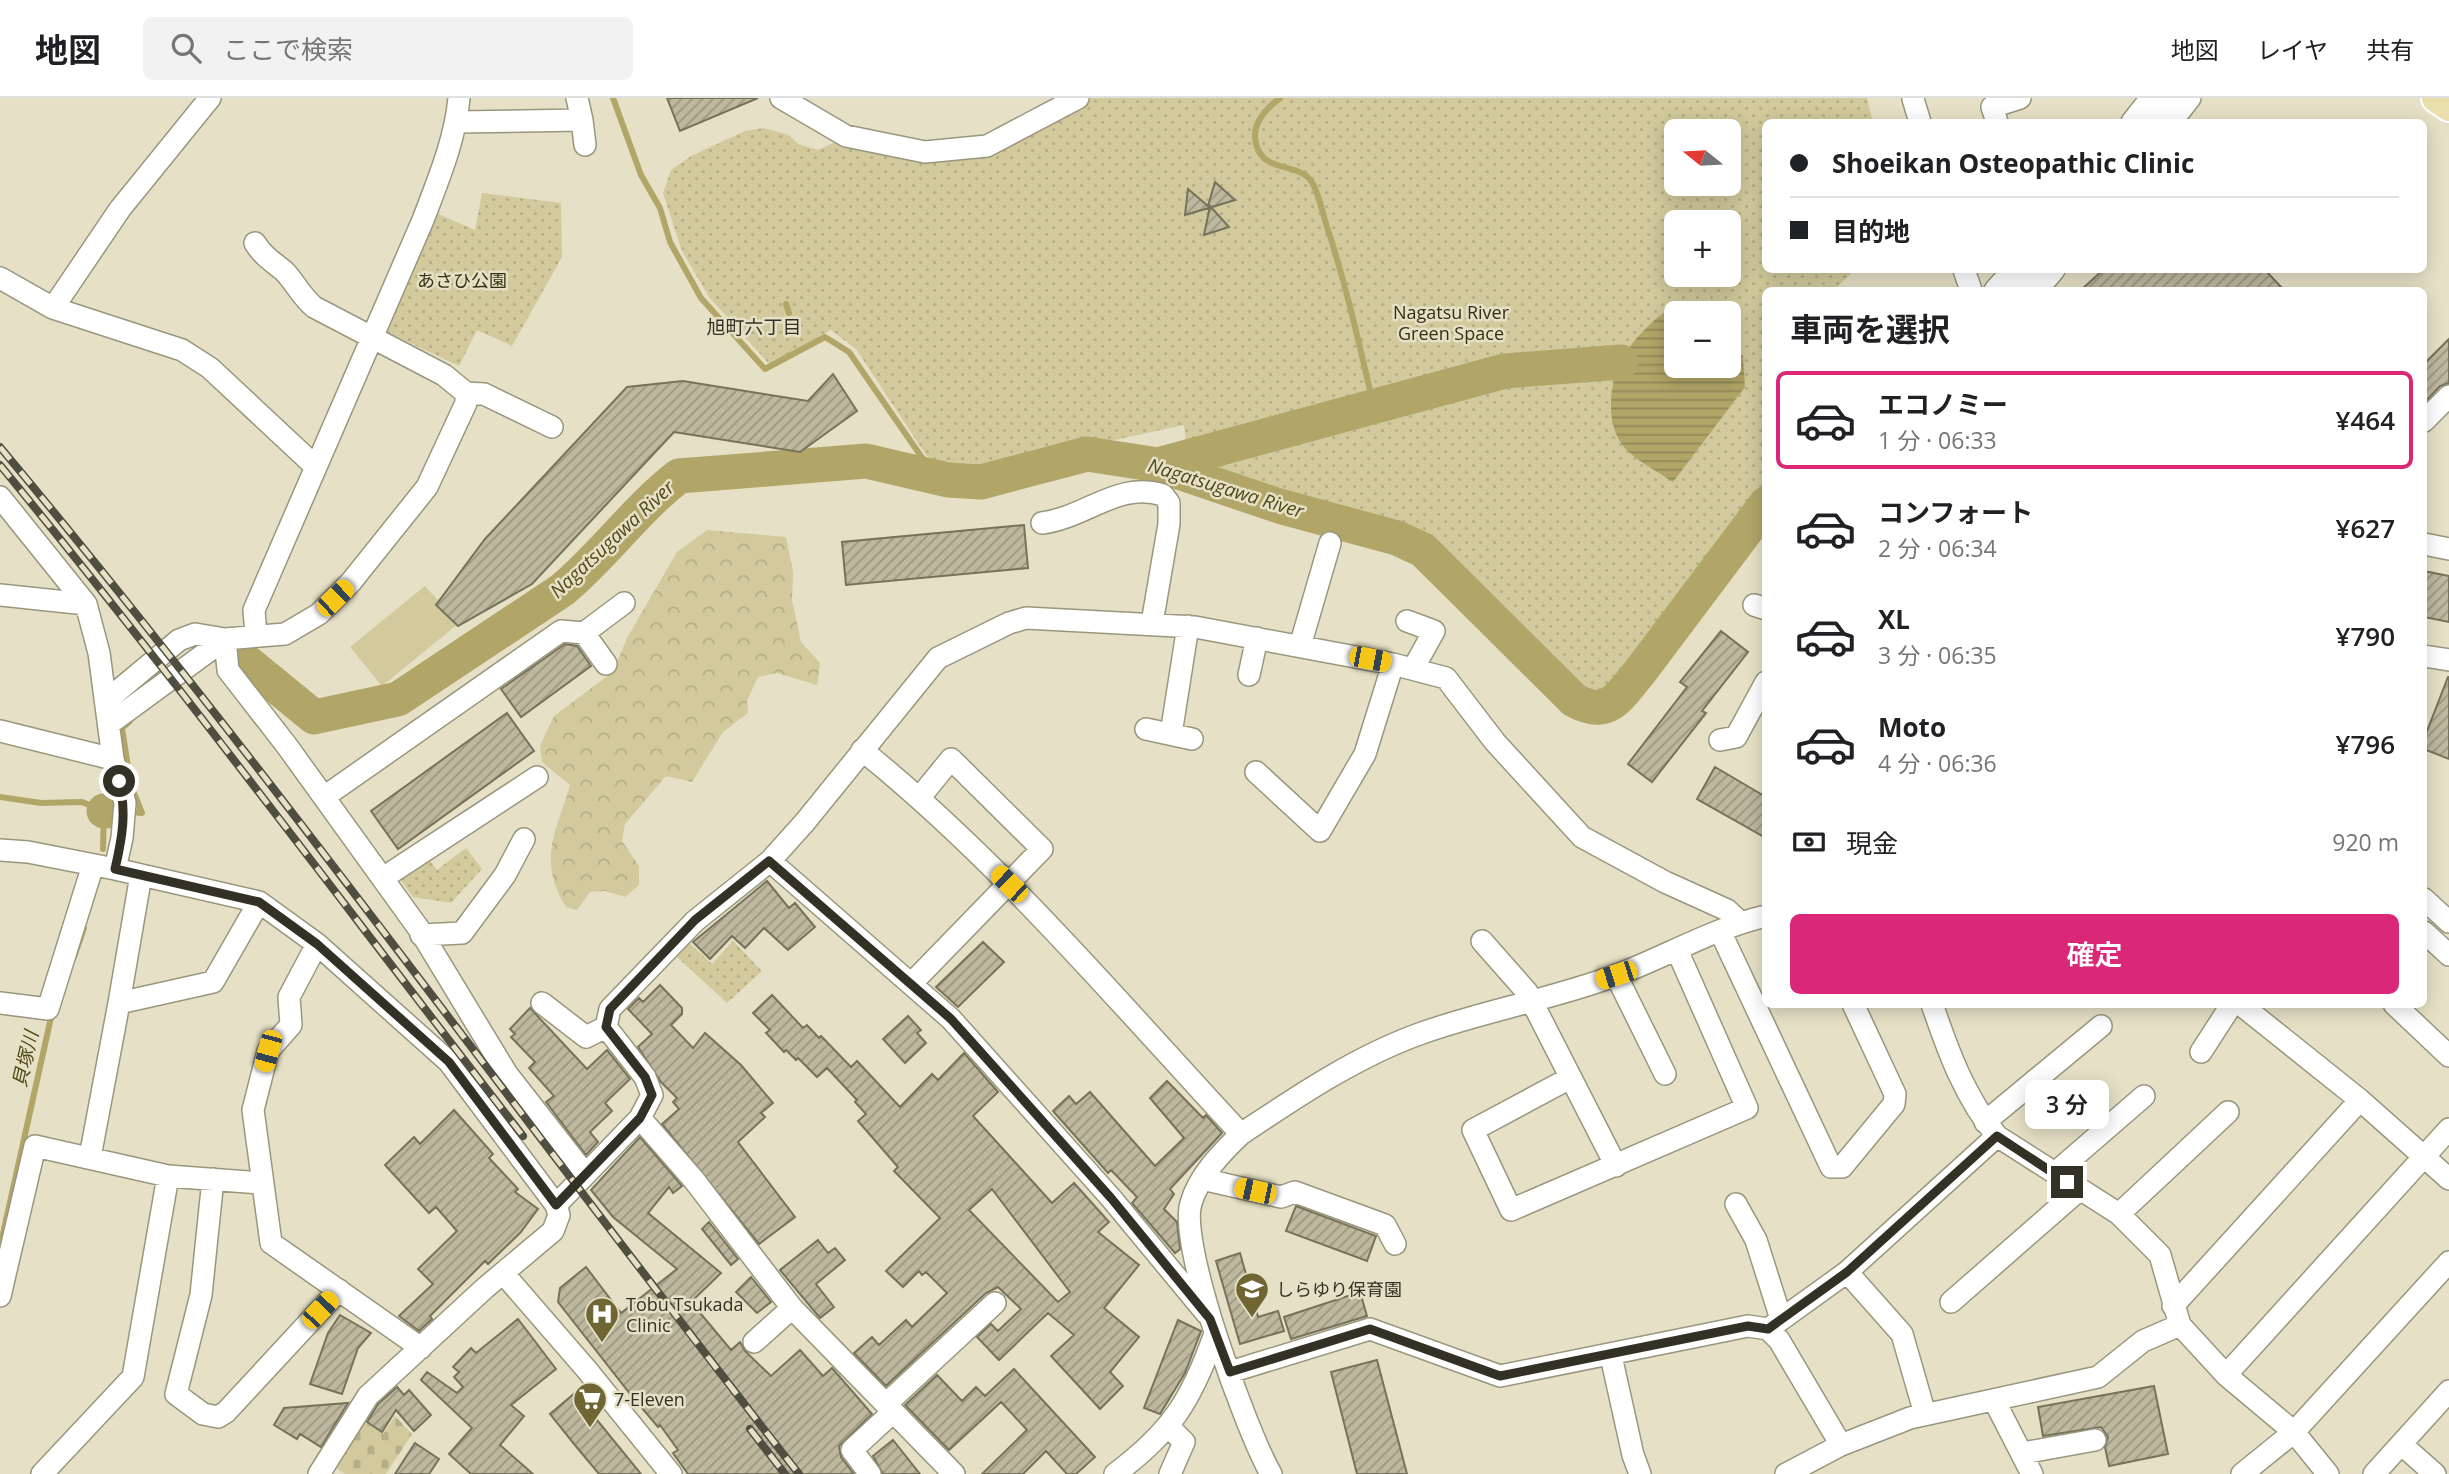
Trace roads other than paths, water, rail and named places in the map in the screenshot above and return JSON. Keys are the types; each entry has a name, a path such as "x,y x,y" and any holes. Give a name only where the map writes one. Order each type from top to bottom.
{"main road":[{"path":"2436,98 2449,107"}],"street":[{"path":"53,308 120,209 210,98"},
{"path":"256,636 254,610 428,208 457,122 459,98"},
{"path":"577,98 585,145"},
{"path":"781,98 846,136 925,152 987,146 1078,98"},
{"path":"1996,119 1992,107 2020,98"},
{"path":"2134,119 2151,98"},
{"path":"2154,119 2171,98"},
{"path":"2173,119 2190,98"},
{"path":"2190,119 2207,98"},
{"path":"1913,99 1919,119"},
{"path":"457,122 582,120"},
{"path":"255,243 265,258 282,270 297,292 314,307 444,375 466,393 484,394 552,426"},
{"path":"1998,287 2009,273"},
{"path":"2021,287 2032,273"},
{"path":"2040,287 2051,273"},
{"path":"2056,287 2068,273"},
{"path":"0,278 53,308 182,350 210,368 316,467"},
{"path":"107,700 179,640 195,634 225,639 285,634 319,614 351,582 427,487 466,403 466,393"},
{"path":"2427,418 2449,396"},
{"path":"1042,523 1065,520 1125,491 1156,493 1170,503 1169,524 1152,623"},
{"path":"0,497 86,604 99,653 113,758 125,803 122,838 115,869"},
{"path":"1300,646 1330,542"},
{"path":"2427,545 2449,549"},
{"path":"0,595 86,604"},
{"path":"324,797 561,632 584,633 624,603"},
{"path":"556,1205 640,1118 650,1103 651,1088 606,1027 610,1009 695,920 769,861 805,822 938,658 1009,623 1026,618 1188,626 1434,673 1452,684 1496,742 1582,837 1665,882 1727,909 1740,922"},
{"path":"1256,772 1320,831 1365,754 1403,666 1434,631 1407,621"},
{"path":"1171,734 1188,626"},
{"path":"584,633 606,664"},
{"path":"1249,676 1257,638"},
{"path":"225,639 228,670 383,878 507,1074 585,1174"},
{"path":"109,724 225,639"},
{"path":"2427,656 2449,660"},
{"path":"1720,740 1736,737 1762,689"},
{"path":"1146,729 1192,739"},
{"path":"0,731 113,758"},
{"path":"862,750 920,797 1009,884 1241,1135"},
{"path":"911,984 1042,849 951,759 920,797"},
{"path":"383,878 537,777"},
{"path":"421,935 461,933 505,875 524,839"},
{"path":"0,850 115,869 259,902 317,944 449,1062 556,1205 559,1215 553,1231 368,1396 319,1474"},
{"path":"769,861 951,1019 1103,1188 1212,1327"},
{"path":"0,1003 48,1009 93,865"},
{"path":"90,1157 141,875"},
{"path":"119,1003 213,982 259,902"},
{"path":"2427,902 2449,922"},
{"path":"1271,1474 1244,1417 1212,1327 1188,1219 1202,1179 1241,1135 1334,1074 1420,1033 1532,1003 1616,975 1740,922 1762,917"},
{"path":"1720,931 1831,1167 1842,1167 1894,1104 1895,1094 1855,1008"},
{"path":"2427,935 2449,955"},
{"path":"1482,941 1527,992 1616,1166"},
{"path":"317,944 289,997 291,1026 268,1051 253,1110 271,1243 421,1348"},
{"path":"1570,1079 1474,1130 1511,1210 1747,1108 1676,950"},
{"path":"1616,975 1665,1074"},
{"path":"542,1003 586,1037 606,1027"},
{"path":"1933,1008 1951,1060 1991,1129 2119,1214 2160,1255 2176,1315 2226,1375 2294,1432 2328,1474"},
{"path":"2201,1052 2229,1008"},
{"path":"2245,1008 2360,1100 2449,1179"},
{"path":"2398,1008 2449,1056"},
{"path":"1230,1372 1370,1329 1500,1376 1611,1356 1748,1326 1775,1324 1847,1272 1991,1129 2101,1026"},
{"path":"2055,1174 2144,1096"},
{"path":"1786,1474 1841,1445 1925,1414 2098,1377 2176,1315 2360,1100"},
{"path":"2119,1214 2228,1112"},
{"path":"640,1118 694,1180 792,1308 954,1474"},
{"path":"2226,1375 2449,1129"},
{"path":"0,1296 35,1146 169,1176 261,1183"},
{"path":"42,1474 133,1377 169,1176"},
{"path":"1202,1179 1281,1197 1295,1192 1385,1225 1395,1244"},
{"path":"213,1180 201,1295 176,1394 203,1414 218,1417 226,1412 339,1290"},
{"path":"1951,1302 2080,1190"},
{"path":"1736,1203 1756,1240 1779,1340 1841,1445"},
{"path":"2242,1474 2294,1432 2449,1262"},
{"path":"1847,1272 1902,1334 1925,1414"},
{"path":"503,1273 587,1370 671,1474"},
{"path":"870,1474 852,1450 995,1303"},
{"path":"754,1342 792,1308"},
{"path":"1115,1474 1159,1439 1168,1426 1202,1370 1212,1327"},
{"path":"1611,1356 1635,1473"},
{"path":"2374,1474 2449,1391"},
{"path":"1994,1400 2032,1474"},
{"path":"1168,1426 1184,1442 1170,1474"},
{"path":"2023,1453 2095,1440"},
{"path":"2401,1444 2435,1474"}],"waterway":[{"path":"613,98 641,175 660,208 670,242 701,298 765,369 825,337 849,352 934,475"},
{"path":"1280,98 1259,120 1255,131 1258,149 1271,163 1299,172 1307,176 1313,184 1335,252 1374,407"},
{"path":"786,304 789,313"},
{"path":"1158,465 1505,371 1621,362"},
{"name":"Nagatsugawa River","path":"248,663 314,717 398,699 562,590 648,503 679,476 866,461 948,480 981,482 1087,454 1158,465 1279,506 1397,538 1423,550 1574,700 1596,707 1611,703 1625,690 1762,509"},
{"name":"Nagatsugawa River","path":"130,721 122,728 131,786 142,813 130,812"},
{"name":"Nagatsugawa River","path":"0,797 41,803 82,802 104,811 103,849"},
{"name":"貝塚川","path":"74,957 84,928"},
{"name":"貝塚川","path":"0,1247 52,1013"}],"railway":[{"path":"0,447 304,828 799,1474"},
{"path":"0,465 199,714 523,1136"},
{"path":"750,1429 785,1474"}],"place":[{"name":"しらゆり保育園","path":"1252,1319"},
{"name":"Tobu Tsukada Clinic","path":"602,1344"},
{"name":"7-Eleven","path":"590,1429"}],"district":[{"name":"旭町六丁目","path":"754,327"}],"park label":[{"name":"あさひ公園","path":"462,280"},
{"name":"Nagatsu River Green Space","path":"1451,322"}]}
